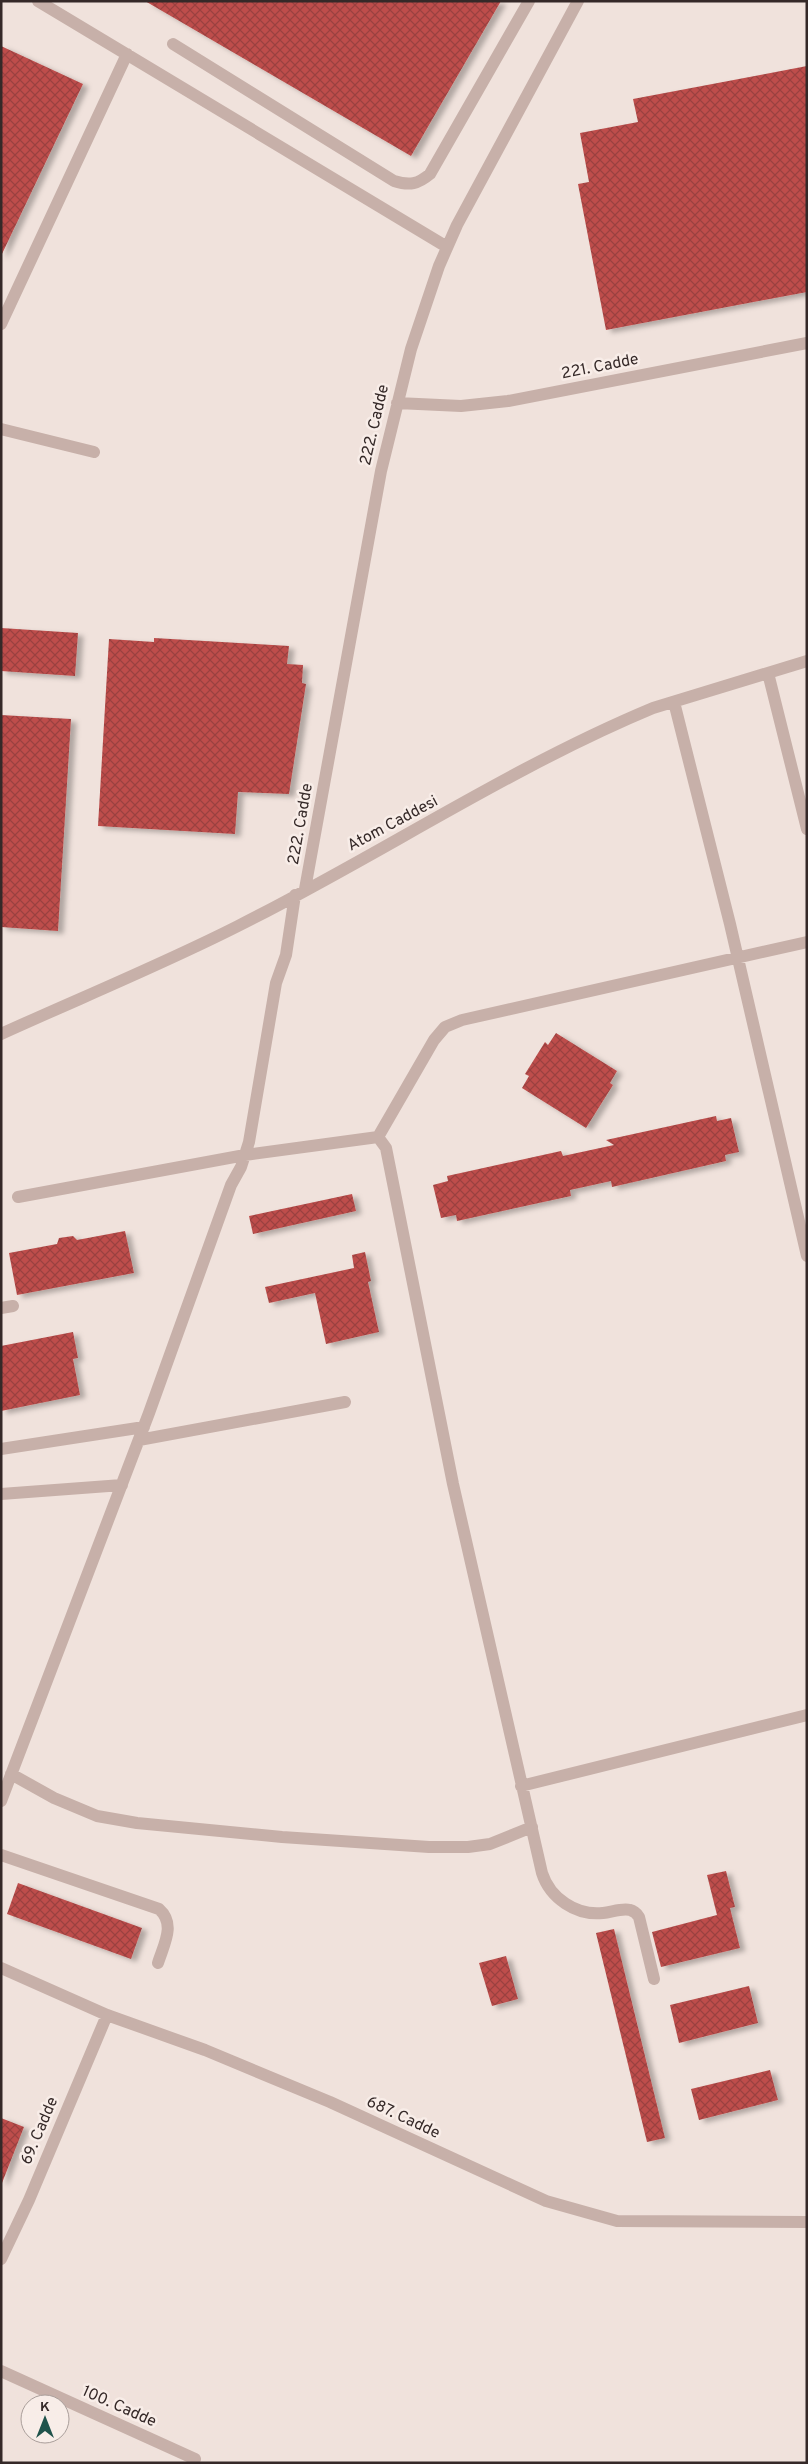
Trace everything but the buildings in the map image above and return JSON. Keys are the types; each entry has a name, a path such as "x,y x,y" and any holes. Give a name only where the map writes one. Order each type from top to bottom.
{"street":[{"path":"38,1 448,247"},
{"path":"173,44 394,181 405,185 419,183 430,174 529,1"},
{"name":"222. Cadde","path":"1,1801 144,1427 231,1185 250,1142 276,983 286,955 300,892 381,471 411,349 456,225 578,1"},
{"path":"1,324 127,54"},
{"name":"221. Cadde","path":"397,403 462,406 508,401 807,343"},
{"path":"1,429 94,452"},
{"name":"Atom Caddesi","path":"1,1034 238,926 547,759 628,718 807,661"},
{"path":"768,673 807,830"},
{"path":"674,702 738,958 807,1256"},
{"path":"378,1137 434,1040 445,1027 462,1020 807,942"},
{"path":"18,1197 245,1155 378,1137"},
{"path":"378,1137 386,1148 453,1484 542,1873 550,1892 565,1903 588,1913 628,1909 635,1912 639,1917 654,1979"},
{"path":"139,1440 345,1402"},
{"path":"1,1449 144,1427"},
{"path":"1,1494 122,1485"},
{"path":"521,1786 807,1715"},
{"path":"11,1774 54,1798 97,1816 146,1824 429,1848 468,1847 490,1844 531,1827"},
{"path":"1,1855 159,1909 166,1915 169,1923 158,1963"},
{"name":"687. Cadde","path":"1,1968 107,2015 205,2050 330,2102 546,2201 617,2221 807,2222"},
{"name":"69. Cadde","path":"1,2259 29,2200 107,2015"},
{"name":"100. Cadde","path":"1,2371 195,2459"}]}
